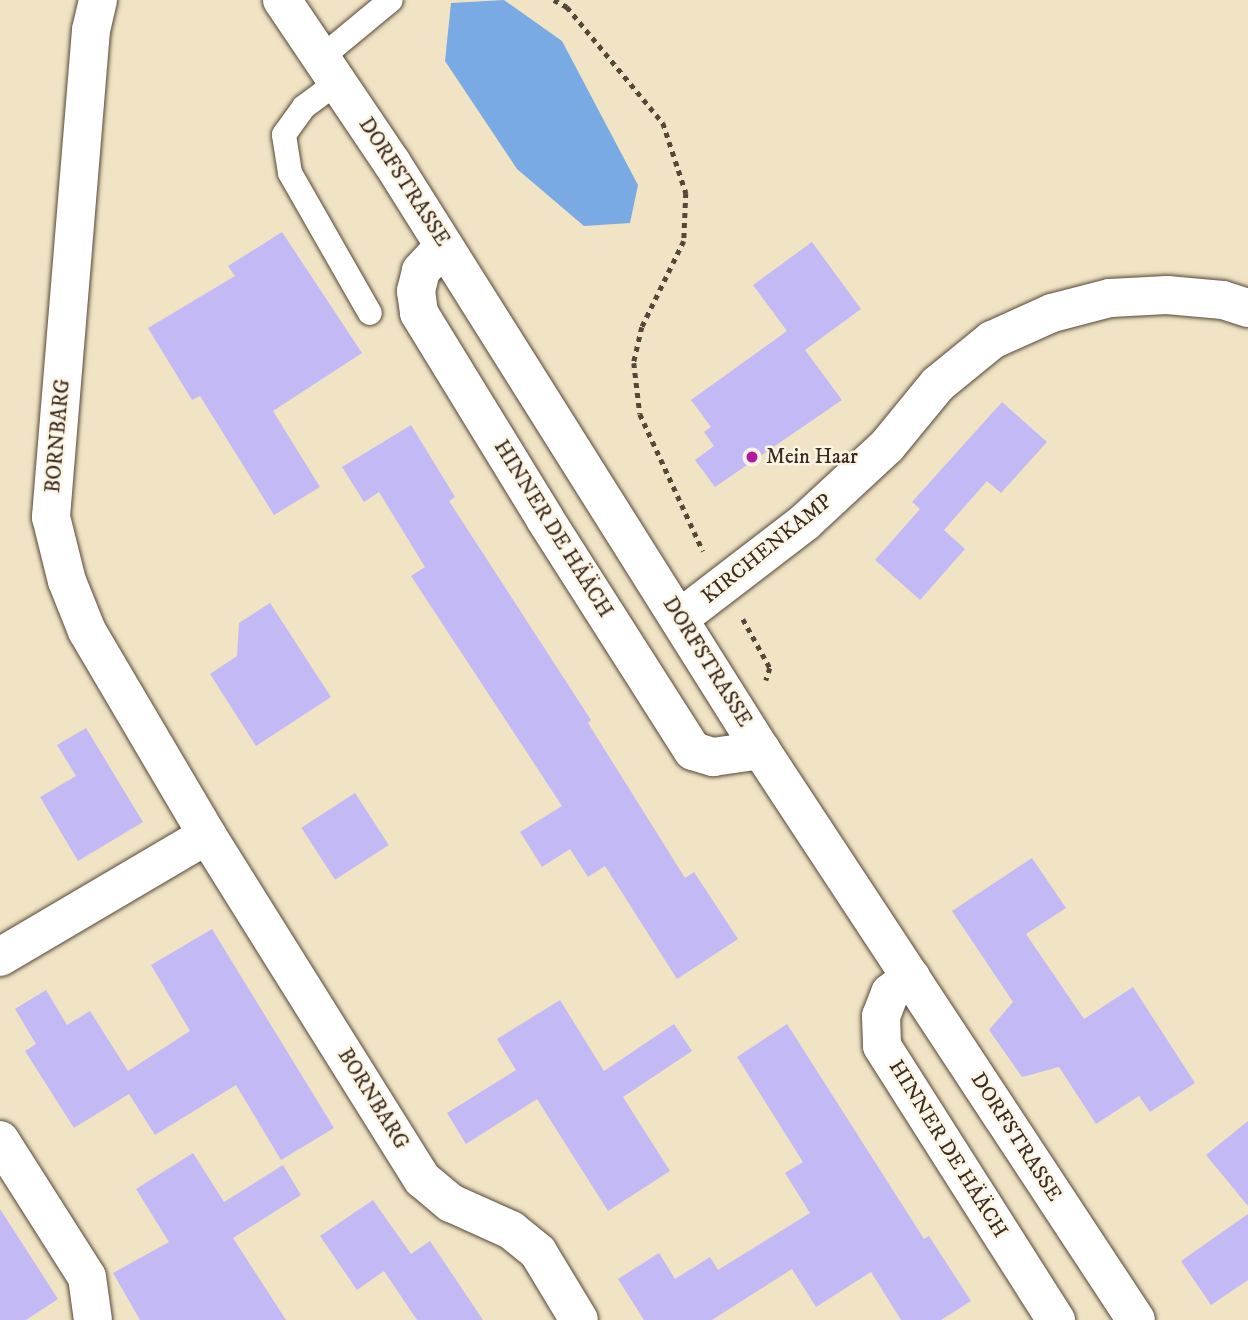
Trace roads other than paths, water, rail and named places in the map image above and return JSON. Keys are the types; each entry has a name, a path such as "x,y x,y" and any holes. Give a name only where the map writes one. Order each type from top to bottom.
{"street":[{"name":"BORNBARG","path":"98,0 90,41 51,517 67,581 87,631 207,835 422,1179 452,1203 511,1230 538,1252 579,1320"},
{"name":"DORFSTRASSE","path":"282,0 330,69 444,246 761,750 1136,1320"},
{"name":"HINNER DE HÄÄCH","path":"444,246 421,271 416,291 419,313 545,519 693,751 713,757 761,750"},
{"name":"KIRCHENKAMP","path":"680,618 726,587 825,503 887,446 938,384 992,340 1052,313 1110,298 1167,295 1223,300 1248,308"},
{"path":"0,957 207,835"},
{"name":"HINNER DE HÄÄCH","path":"911,977 890,993 881,1016 882,1046 1056,1320"},
{"path":"0,1140 87,1278 93,1320"}],"lane":[{"path":"370,313 290,173 284,135 330,69 391,0"}],"water":[{"path":"504,0 562,41 638,185 630,223 584,226 517,169 445,61 451,3"}],"place":[{"name":"Mein Haar","path":"752,457"}]}
